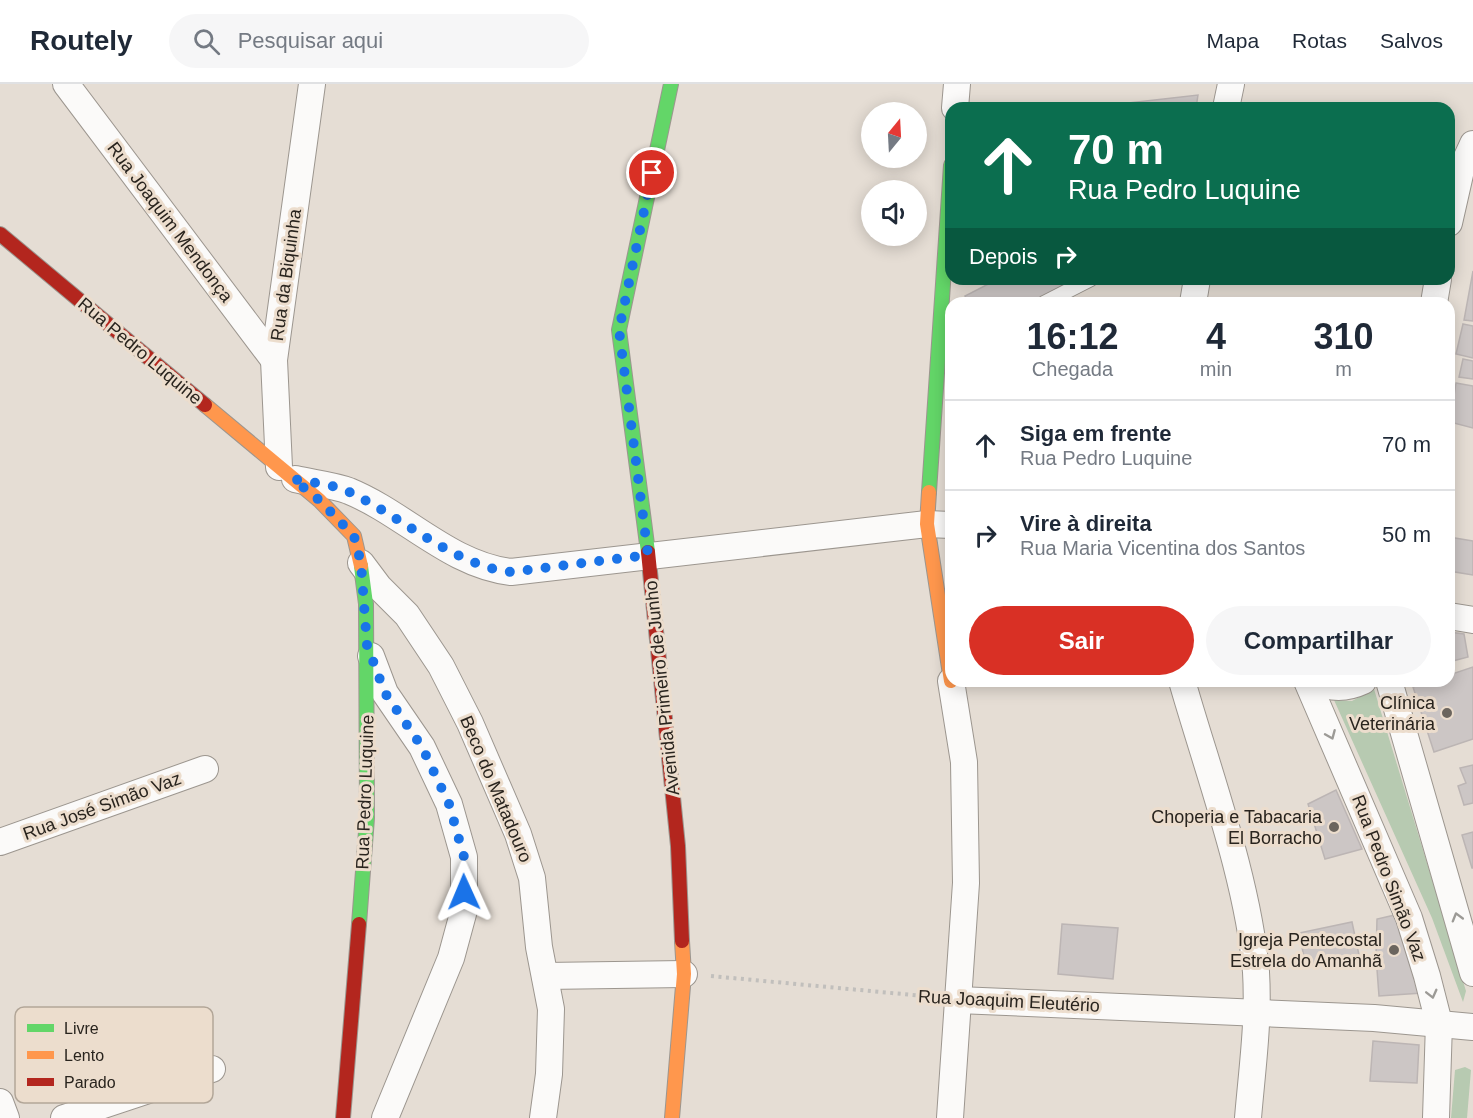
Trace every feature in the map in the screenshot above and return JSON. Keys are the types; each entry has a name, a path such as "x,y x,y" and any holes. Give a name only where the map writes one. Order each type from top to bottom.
{"street":[{"name":"Rua Joaquim Mendonça","path":"66,84 274,360"},
{"name":"Rua da Biquinha","path":"286,473 274,360 312,84"},
{"name":"Avenida Primeiro de Junho","path":"671,84 619,330 648,555 678,846 684,974 672,1118"},
{"path":"956,102 957,84"},
{"path":"1227,102 1231,84"},
{"path":"1455,196 1461,170 1473,144"},
{"name":"Rua Pedro Luquine","path":"0,234 319,500 354,536 361,563 367,645 367,818 343,1118"},
{"path":"945,345 939,525 945,603"},
{"path":"286,473 349,491 471,561 494,570 511,572 648,555 939,525"},
{"name":"Beco do Matadouro","path":"361,563 379,587 407,615 441,666 470,723 518,834 532,878 539,947 551,1009 549,1074 543,1118"},
{"path":"1455,617 1473,620"},
{"path":"367,645 385,693 422,747 449,804 464,857 464,910 451,958 385,1118"},
{"path":"950,1118 966,883 964,762 952,687"},
{"path":"1184,687 1236,870 1256,972 1257,1015 1248,1118"},
{"name":"Rua Pedro Simão Vaz","path":"1310,687 1409,918 1439,1023 1436,1118"},
{"path":"1331,687 1347,687"},
{"path":"1391,687 1473,973"},
{"name":"Rua José Simão Vaz","path":"0,842 205,769"},
{"path":"545,976 684,974"},
{"name":"Rua Joaquim Eleutério","path":"958,1000 1439,1023 1473,1027"},
{"path":"0,1102 6,1118"},
{"path":"64,1118 109,1103"}],"lane":[{"path":"1056,297 1079,285"}],"path":[{"name":"Rua Joaquim Eleutério","path":"684,974 958,1000"}],"green space":[{"path":"1374,689 1466,991 1463,1002 1432,918 1334,700 1352,701"},
{"path":"1465,1067 1471,1070 1467,1118 1451,1118 1455,1070"}],"building":[{"path":"1198,95 1197,102 1137,102"},
{"path":"1473,271 1473,321 1464,320"},
{"path":"986,285 1061,285 1067,297 966,297"},
{"path":"1463,324 1473,326 1473,358 1456,354"},
{"path":"1463,359 1473,361 1473,379 1459,377"},
{"path":"1456,383 1473,386 1473,428 1455,423"},
{"path":"1455,538 1473,541 1473,575 1455,572"},
{"path":"1455,633 1464,634 1468,657 1455,660"},
{"name":"Clínica Veterinária","path":"1473,667 1473,739 1434,752 1413,687 1455,687 1455,673"},
{"path":"1473,765 1473,803 1464,805 1458,786 1466,783 1460,768"},
{"name":"Choperia e Tabacaria El Borracho","path":"1336,790 1362,849 1325,859 1308,804"},
{"path":"1473,832 1473,868 1472,868 1462,835"},
{"name":"Igreja Pentecostal Estrela do Amanhã","path":"1395,915 1422,993 1379,996 1376,956 1377,919"},
{"path":"1352,922 1359,955 1306,966 1299,933"},
{"path":"1062,924 1118,928 1113,979 1058,974"},
{"path":"1373,1041 1419,1045 1417,1083 1370,1081"}],"traffic: fast":[{"path":"648,552 619,330 671,84"},
{"path":"929,492 945,254"},
{"path":"359,924 367,818 366,604 361,566"}],"traffic: slow":[{"path":"205,405 319,500 354,536 361,566"},
{"path":"929,492 927,524 945,642"},
{"path":"672,1118 684,974 682,941"}],"traffic: jam":[{"path":"0,234 205,405"},
{"path":"648,552 678,846 682,941"},
{"path":"343,1118 359,924"}],"place":[{"name":"Clínica Veterinária","path":"1447,713"},
{"name":"Choperia e Tabacaria El Borracho","path":"1334,827"},
{"name":"Igreja Pentecostal Estrela do Amanhã","path":"1394,950"}],"route":[{"path":"464,892 464,857 449,804 422,747 385,693 367,645 366,604 361,563 354,536 319,500 293,479 349,491 471,561 494,570 511,572 648,555 619,330 652,173"}]}
